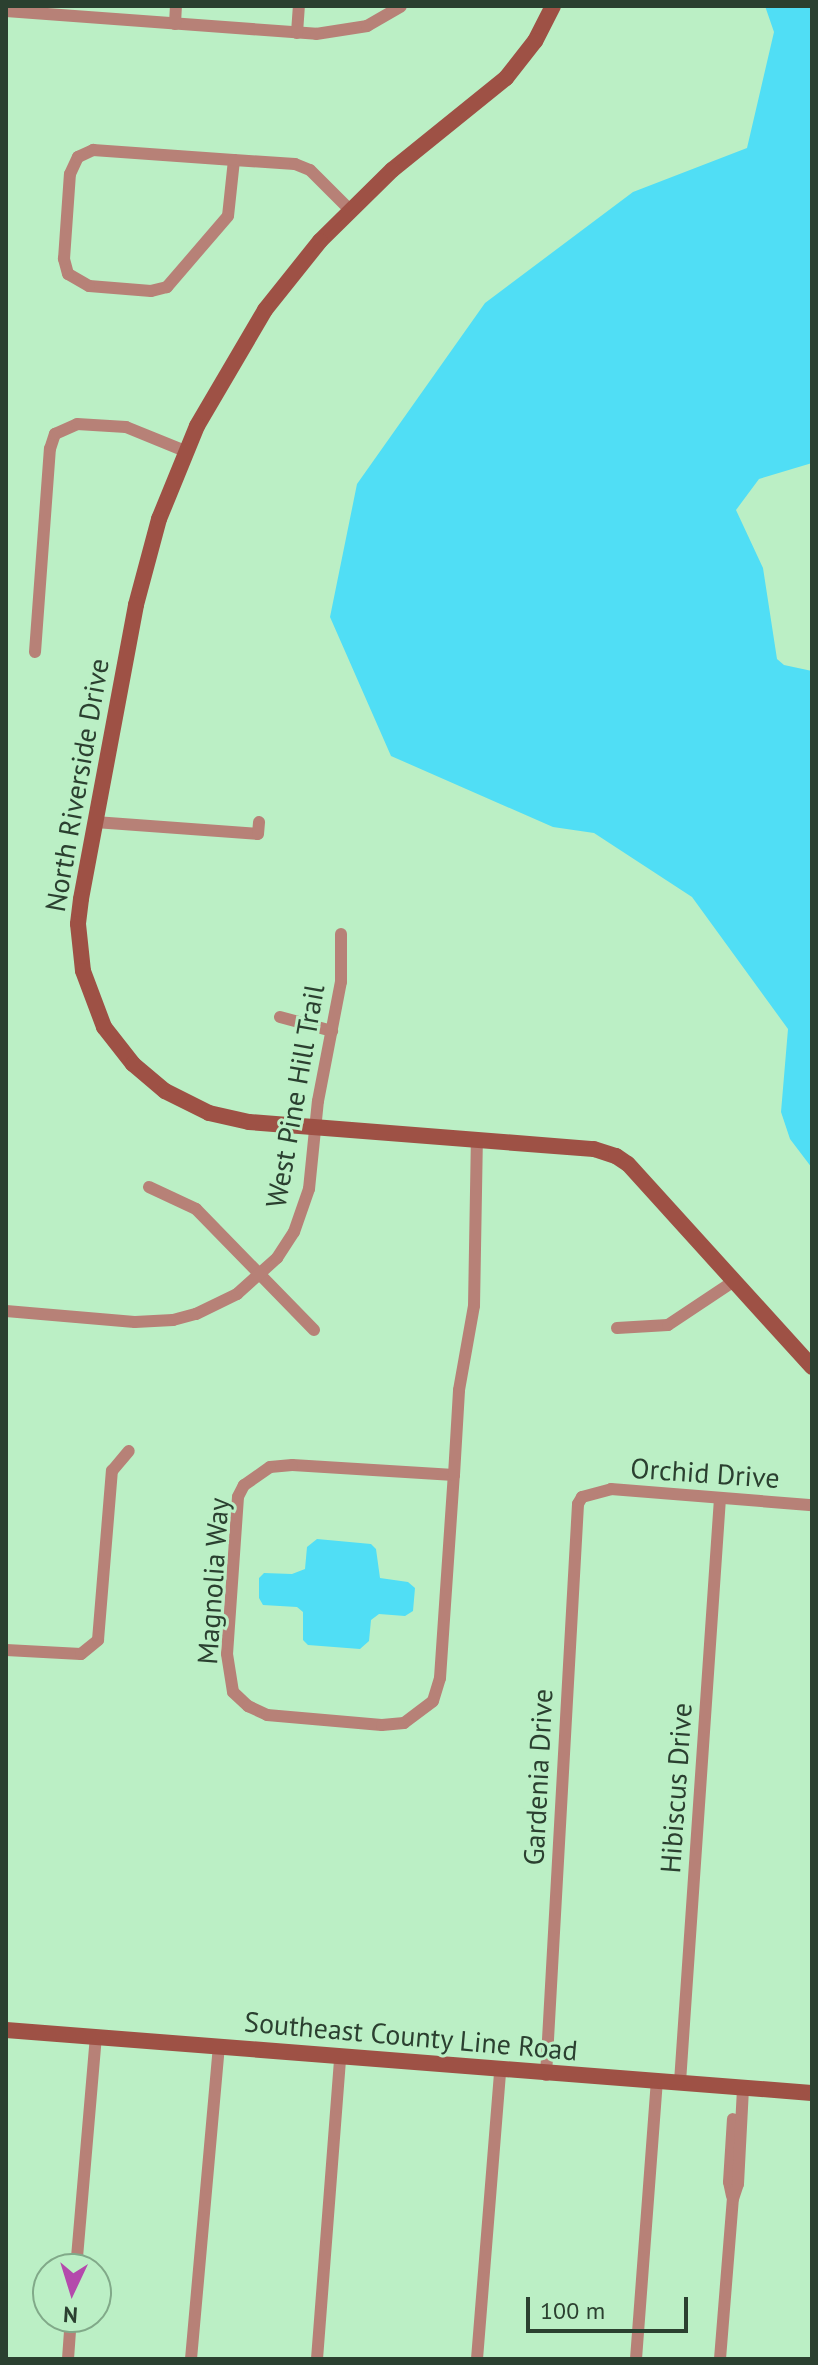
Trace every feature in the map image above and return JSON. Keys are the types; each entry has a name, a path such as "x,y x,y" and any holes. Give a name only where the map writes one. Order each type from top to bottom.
{"street":[{"path":"175,24 176,6"},
{"path":"297,33 299,6"},
{"path":"6,11 52,10 175,24 297,33 349,31 383,18 401,6"},
{"name":"North Riverside Drive","path":"553,6 535,41 506,78 426,142 350,210 265,310 216,388 185,451 146,561 80,904 79,949 87,986 112,1039 151,1081 194,1107 249,1122 594,1149 616,1156 628,1164 812,1367"},
{"path":"234,160 228,216 167,287 151,291 89,286 68,274 64,259 70,174 73,163 85,152 93,150 234,160 302,166 350,210"},
{"path":"35,652 50,449 55,434 77,424 126,427 185,451"},
{"path":"95,822 258,834 259,822"},
{"name":"West Pine Hill Trail","path":"6,1311 135,1322 173,1320 217,1306 261,1275 286,1246 303,1211 312,1174 315,1127 341,982 341,934"},
{"path":"280,1017 332,1031"},
{"name":"Magnolia Way","path":"454,1475 292,1465 270,1467 244,1485 238,1497 227,1654 233,1692 248,1706 267,1715 382,1725 404,1723 433,1701 440,1678 454,1475 459,1390 475,1295 473,1224 477,1141"},
{"path":"149,1187 196,1209 314,1330"},
{"path":"617,1328 668,1325 734,1281"},
{"path":"6,1650 81,1654 98,1640 112,1471 129,1451"},
{"name":"Orchid Drive","path":"596,1493 611,1489 812,1505"},
{"name":"Gardenia Drive","path":"546,2075 576,1511 582,1497 596,1493"},
{"name":"Hibiscus Drive","path":"680,2082 720,1498"},
{"name":"Southeast County Line Road","path":"6,2030 546,2075 657,2080 812,2093"},
{"path":"77,2253 96,2037"},
{"path":"191,2359 219,2047"},
{"path":"317,2359 340,2057"},
{"path":"477,2359 500,2071"},
{"path":"636,2359 657,2080"},
{"path":"720,2359 733,2199 738,2184 739,2086"},
{"path":"68,2359 70,2333"}],"water":[{"path":"765,6 812,6 812,463 759,479 736,510 763,568 777,659 784,665 812,671 812,1168 790,1139 781,1112 788,1029 692,897 594,833 553,827 391,756 330,617 357,484 485,303 633,192 747,148 774,32"},
{"path":"317,1539 371,1544 376,1549 380,1578 408,1582 415,1588 413,1611 405,1616 379,1614 371,1620 369,1641 360,1649 308,1645 303,1640 303,1612 297,1607 263,1605 259,1598 259,1578 264,1573 292,1574 305,1569 307,1547"}]}
